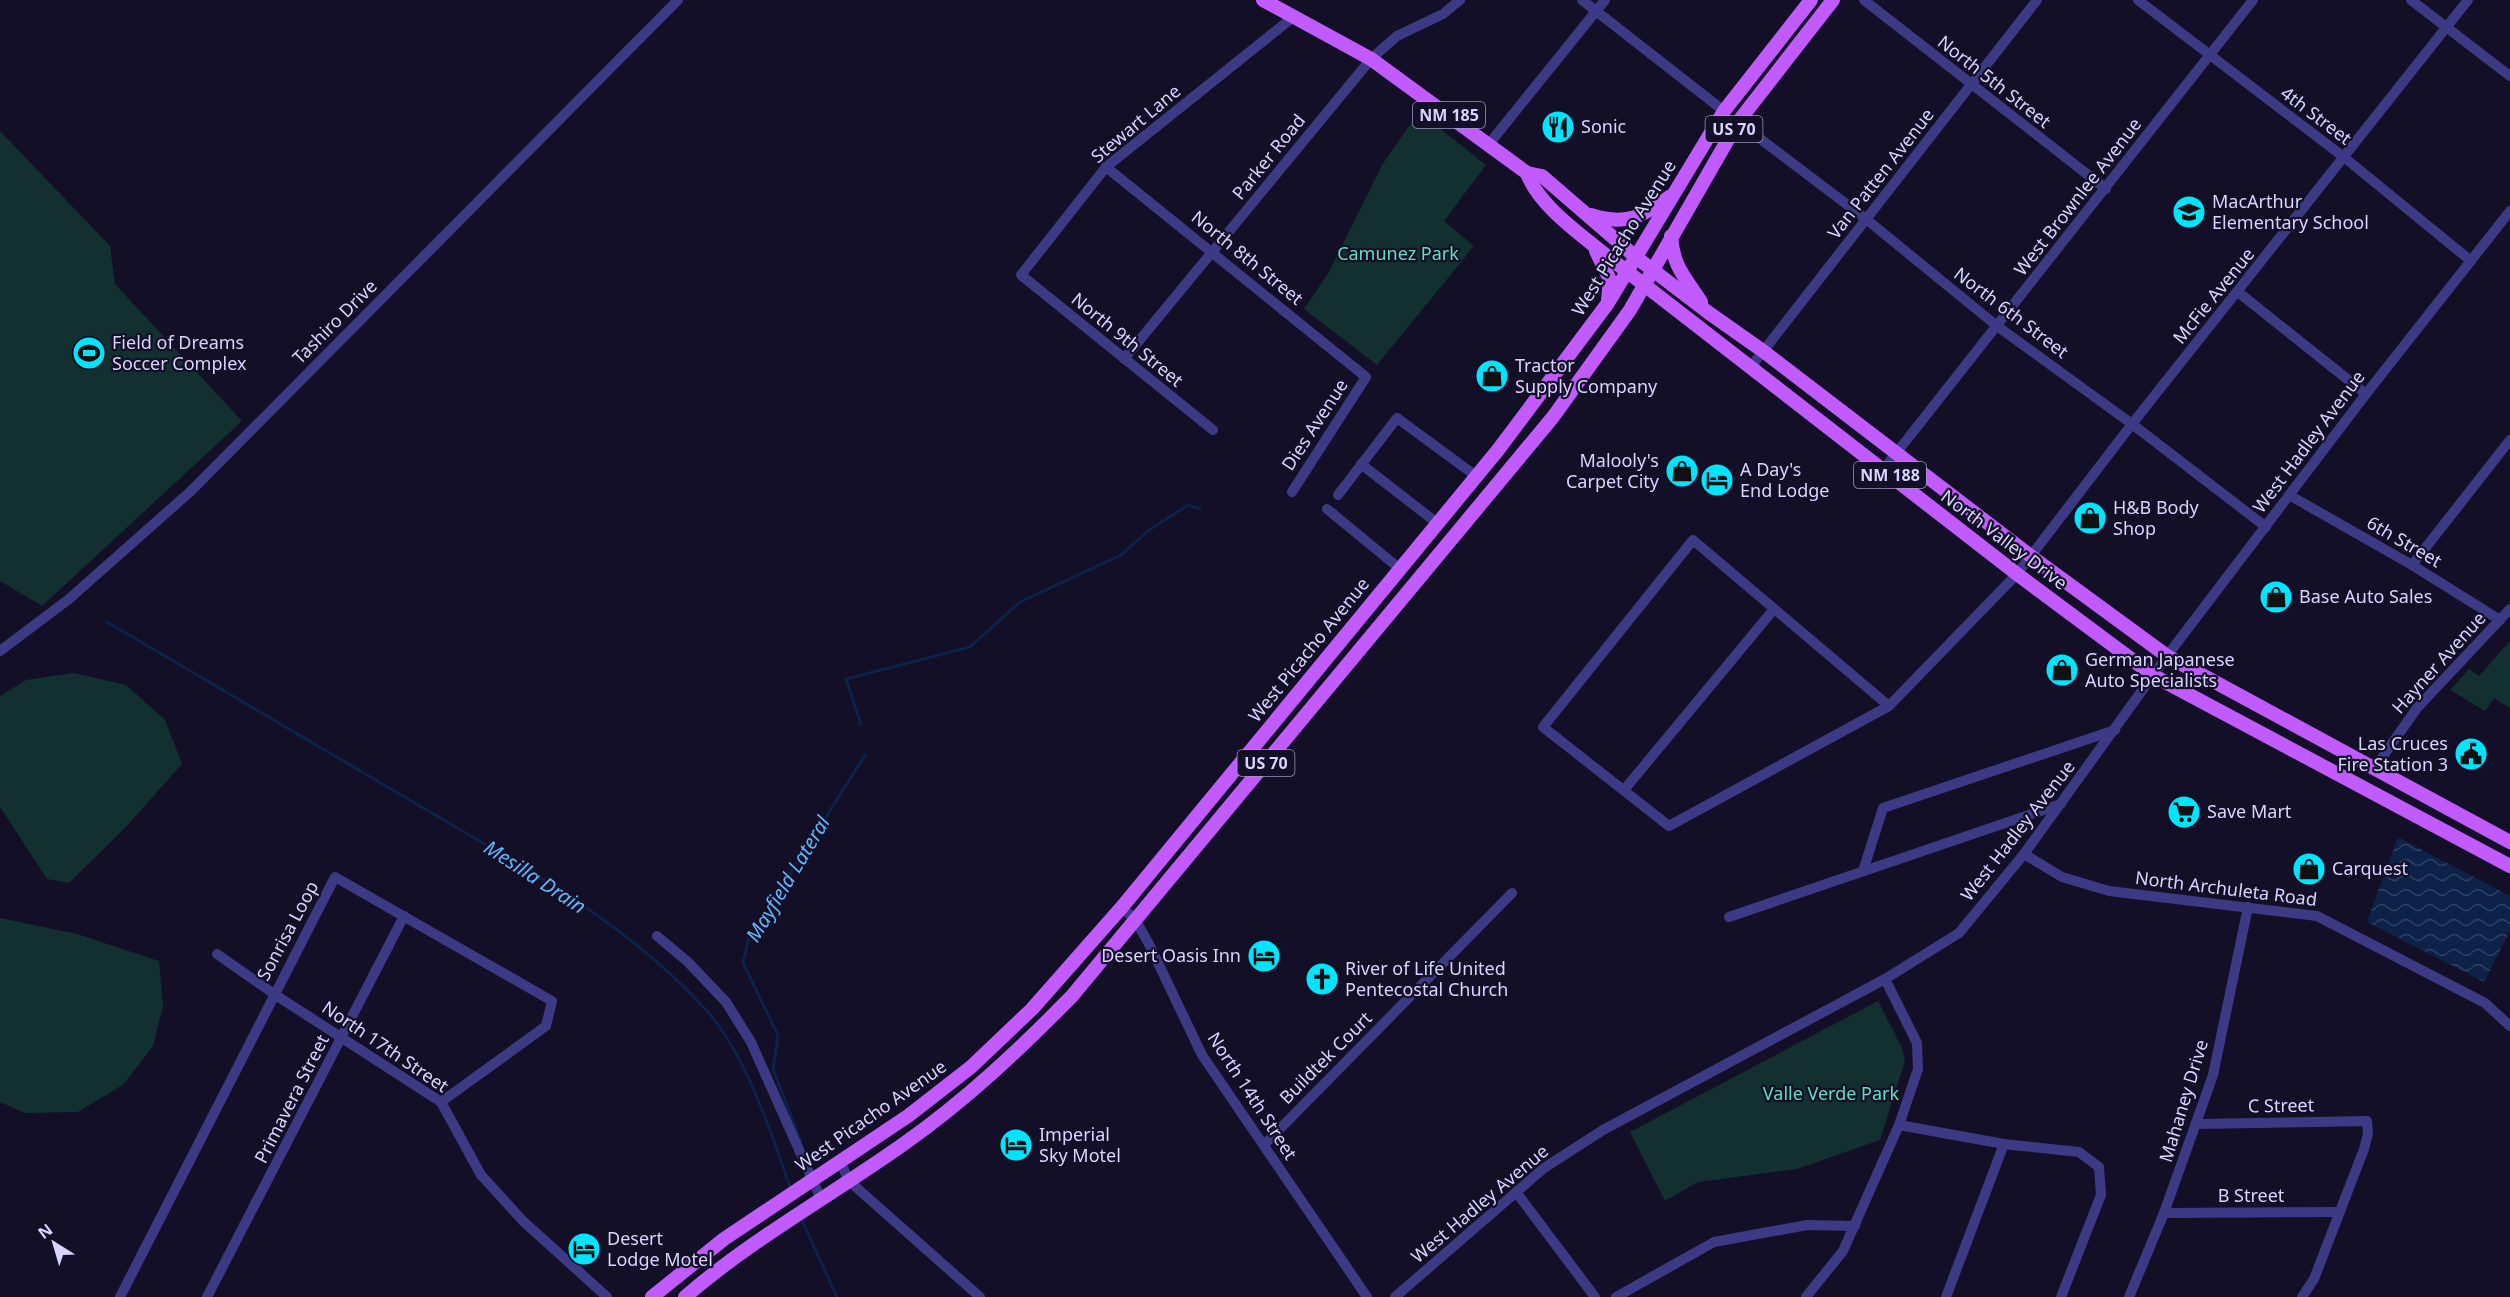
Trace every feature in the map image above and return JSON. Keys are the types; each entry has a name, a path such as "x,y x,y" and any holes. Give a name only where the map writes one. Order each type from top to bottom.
{"main road":[{"name":"North Valley Drive","path":"1263,0 1371,59 1527,173 1542,176 1637,258 1708,314 1762,351 2032,558 2167,656 2510,842"},
{"name":"West Picacho Avenue","path":"652,1297 724,1239 908,1116 971,1067 1032,1009 1122,907 1476,476 1608,303 1724,111 1811,0"},
{"name":"US 70","path":"685,1297 771,1231 906,1142 977,1087 1072,996 1553,417 1630,310 1671,235 1738,122 1833,0"},
{"name":"North Valley Drive","path":"1527,173 1532,188 1592,244 1750,368 2154,676 2510,866"},
{"path":"1585,213 1604,219 1627,220 1647,213 1673,194"},
{"path":"1671,235 1672,252 1677,268 1708,314"},
{"path":"1592,244 1603,261 1610,280 1608,303"},
{"path":"1630,310 1644,303 1672,306"}],"street":[{"name":"Tashiro Drive","path":"0,651 69,599 191,491 678,0"},
{"name":"Parker Road","path":"1125,359 1371,59 1397,36 1443,14 1460,0"},
{"path":"1582,0 1724,111"},
{"path":"1489,144 1605,0"},
{"name":"North 5th Street","path":"1864,0 1971,86 2106,189"},
{"name":"Van Patten Avenue","path":"1750,368 2037,0"},
{"name":"4th Street","path":"2138,0 2344,158 2471,261"},
{"name":"West Brownlee Avenue","path":"1883,470 2253,0"},
{"path":"2411,0 2510,76"},
{"name":"McFie Avenue","path":"1624,790 1669,826 1889,706 2032,558 2132,424 2468,0"},
{"name":"Stewart Lane","path":"1021,275 1106,167 1293,18"},
{"name":"North 6th Street","path":"1738,122 1866,219 1997,326 2132,424 2266,527"},
{"name":"North 8th Street","path":"1106,167 1366,377"},
{"name":"West Hadley Avenue","path":"1395,1297 1544,1168 1603,1130 1885,979 1959,933 2024,854 2167,656 2366,394 2510,211"},
{"name":"North 9th Street","path":"1021,275 1213,430"},
{"path":"2238,292 2366,394"},
{"name":"Dies Avenue","path":"1292,492 1366,377"},
{"path":"1338,495 1397,418 1476,476"},
{"path":"2412,565 2510,440"},
{"path":"1361,464 1437,523"},
{"name":"6th Street","path":"2289,495 2412,565 2500,620"},
{"path":"1327,509 1400,569"},
{"path":"1774,609 1624,790 1543,727 1693,540 1889,706"},
{"name":"Hayner Avenue","path":"2374,769 2417,708 2510,609"},
{"path":"1863,871 1883,808 2115,730"},
{"path":"1729,916 2061,804"},
{"name":"North Archuleta Road","path":"2024,854 2062,877 2109,891 2317,916 2485,1004 2510,1026"},
{"name":"Sonrisa Loop","path":"120,1297 335,877 552,1001 546,1026 441,1102"},
{"name":"Buildtek Court","path":"1264,1144 1512,893"},
{"name":"North 14th Street","path":"1122,907 1136,921 1202,1055 1367,1297"},
{"name":"Mahaney Drive","path":"2129,1297 2164,1214 2213,1075 2248,907"},
{"name":"Primavera Street","path":"207,1297 404,916"},
{"path":"657,936 688,962 726,1002 751,1042 811,1181 821,1199"},
{"name":"North 17th Street","path":"217,954 274,994 441,1102 481,1175 523,1221 607,1297"},
{"path":"1806,1297 1843,1251 1899,1125 1918,1069 1917,1043 1885,979"},
{"name":"C Street","path":"2196,1124 2367,1120 2368,1134 2364,1149 2339,1212"},
{"path":"1899,1125 2004,1144 2079,1152 2099,1167 2101,1195 2061,1297"},
{"path":"1946,1297 2004,1144"},
{"path":"840,1161 849,1181 980,1297"},
{"path":"1516,1192 1595,1297"},
{"path":"2302,1297 2314,1278 2339,1212"},
{"name":"B Street","path":"2164,1214 2339,1212"},
{"path":"1616,1297 1714,1242 1807,1225 1855,1226"}],"green space":[{"name":"Camunez Park","path":"1419,112 1486,165 1444,221 1474,246 1377,365 1304,309 1329,272 1382,165"},
{"name":"Field of Dreams Soccer Complex","path":"0,131 110,246 115,284 242,421 42,606 0,581"},
{"path":"2510,641 2510,708 2494,698 2485,711 2450,690 2469,669 2479,676"},
{"path":"74,673 126,685 165,720 182,764 125,828 69,883 47,879 0,807 0,696 26,680"},
{"path":"0,918 77,934 159,961 163,1006 153,1046 124,1084 78,1112 25,1113 0,1102"},
{"name":"Valle Verde Park","path":"1878,1001 1902,1048 1905,1061 1880,1140 1797,1169 1698,1182 1665,1201 1630,1132"}],"water":[{"path":"2398,837 2510,896 2510,931 2484,982 2367,922"}],"waterway":[{"name":"Mayfield Lateral","path":"861,725 846,679 970,647 1020,602 1121,555 1149,530 1188,505 1200,509"},
{"name":"Mesilla Drain","path":"107,622 534,874 608,923 643,950 707,1011 734,1050 756,1096 791,1190"},
{"name":"Mayfield Lateral","path":"801,1142 773,1069 778,1035 743,963 748,941 865,755"},
{"name":"Mesilla Drain","path":"801,1218 837,1297"}],"place":[{"name":"Sonic","path":"1558,127"},
{"name":"MacArthur Elementary School","path":"2189,212"},
{"name":"Field of Dreams Soccer Complex","path":"89,353"},
{"name":"Tractor Supply Company","path":"1492,376"},
{"name":"Malooly's Carpet City","path":"1682,471"},
{"name":"A Day's End Lodge","path":"1717,480"},
{"name":"H&B Body Shop","path":"2090,518"},
{"name":"Base Auto Sales","path":"2276,597"},
{"name":"German Japanese Auto Specialists","path":"2062,670"},
{"name":"Las Cruces Fire Station 3","path":"2471,754"},
{"name":"Save Mart","path":"2184,812"},
{"name":"Carquest","path":"2309,869"},
{"name":"Desert Oasis Inn","path":"1264,956"},
{"name":"River of Life United Pentecostal Church","path":"1322,979"},
{"name":"Imperial Sky Motel","path":"1016,1145"},
{"name":"Desert Lodge Motel","path":"584,1249"}]}
